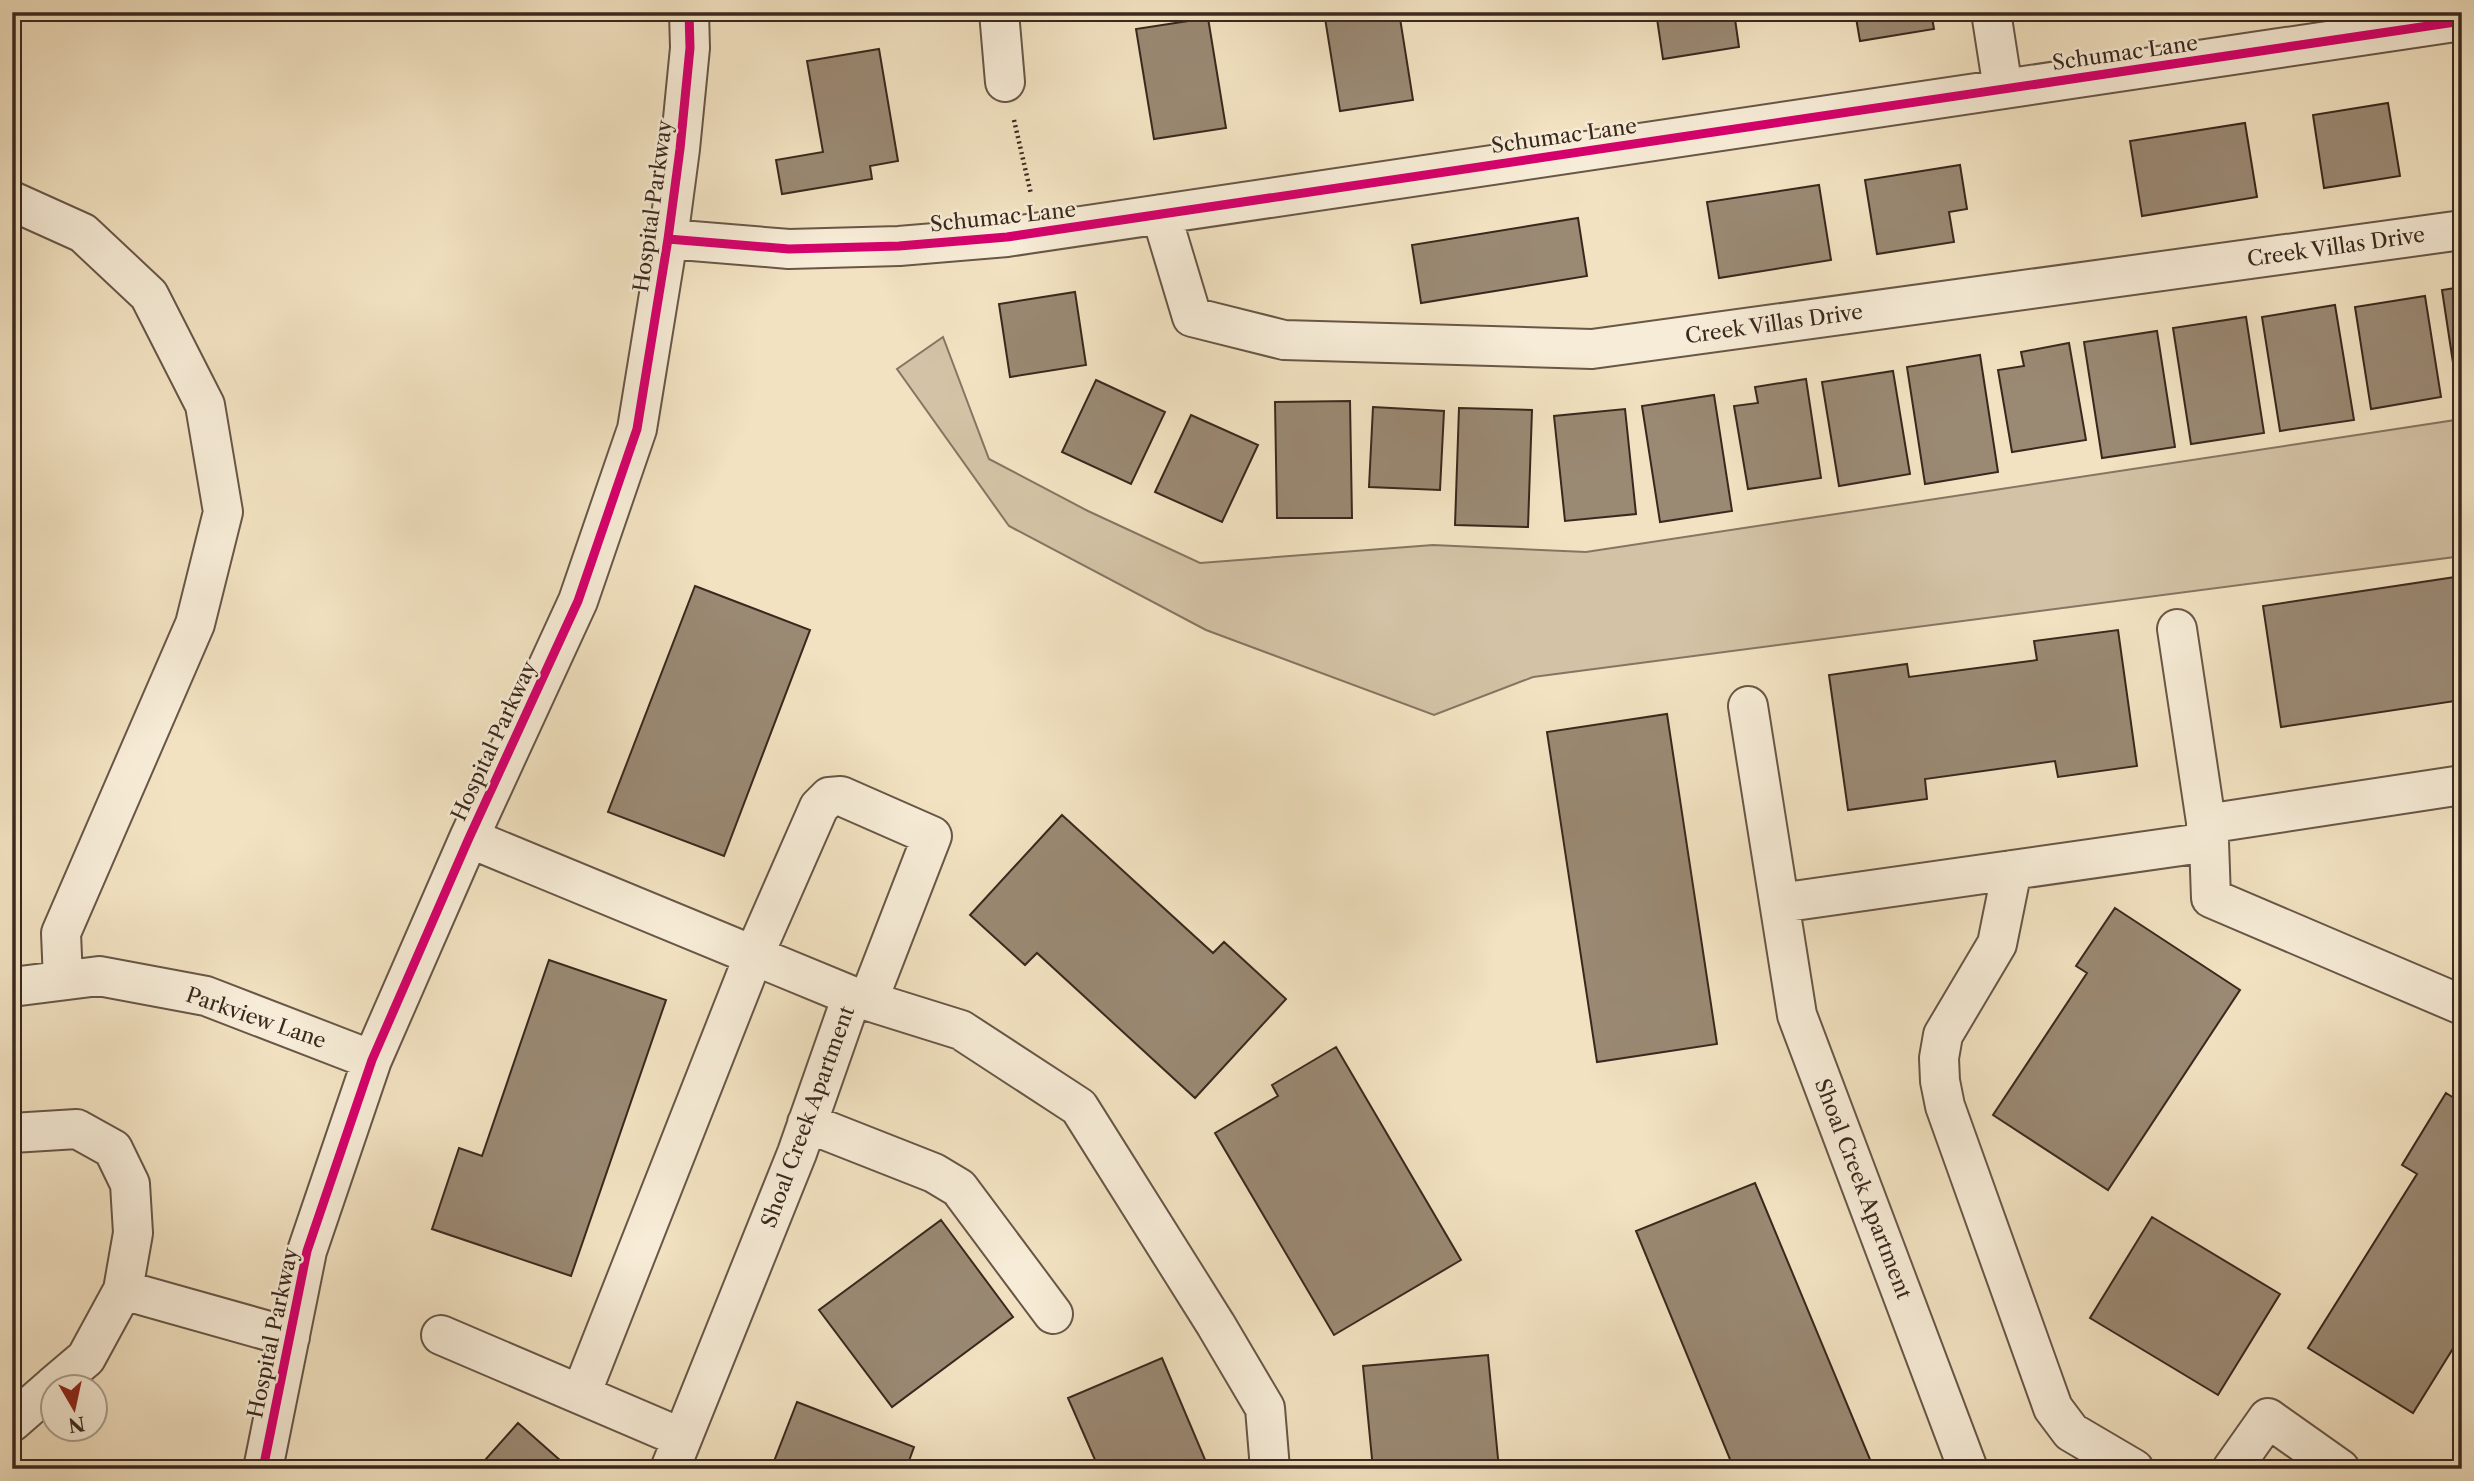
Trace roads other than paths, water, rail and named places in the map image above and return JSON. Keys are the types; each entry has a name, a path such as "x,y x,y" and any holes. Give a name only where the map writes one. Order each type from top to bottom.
{"street":[{"name":"Hospital Parkway","path":"263,1469 307,1251 372,1060 468,838 578,601 637,429 668,239 690,48 689,12"},
{"path":"999,12 1005,82"},
{"path":"1991,12 2003,89"},
{"name":"Schumac Lane","path":"668,239 789,249 899,246 1040,232 2003,89 2455,18"},
{"path":"12,201 83,233 149,295 205,405 223,512 195,624 61,933 63,980"},
{"name":"Creek Villas Drive","path":"1161,214 1192,317 1284,340 1592,349 2462,230"},
{"path":"2177,629 2208,833 2211,898 2462,1004"},
{"name":"Shoal Creek Apartment","path":"1748,706 1797,1015 1968,1469"},
{"path":"1780,902 2011,870 2462,785"},
{"path":"468,838 754,955 860,998 932,836 841,796 829,797 819,807 754,955 580,1394"},
{"path":"2011,870 1997,944 1943,1035 1939,1058 1945,1106 2053,1408 2071,1432 2134,1469"},
{"name":"Parkview Lane","path":"12,987 99,976 206,996 372,1060"},
{"name":"Shoal Creek Apartment","path":"676,1453 807,1123 860,998 961,1030 1079,1107 1265,1408 1270,1469"},
{"path":"807,1123 934,1172 959,1188 1053,1314"},
{"path":"12,1133 77,1129 113,1149 130,1184 133,1233 124,1290 86,1358 70,1372"},
{"path":"124,1290 290,1337"},
{"path":"441,1335 580,1394 676,1453"},
{"path":"12,1422 38,1400"},
{"path":"2232,1469 2268,1418 2340,1469"}]}
